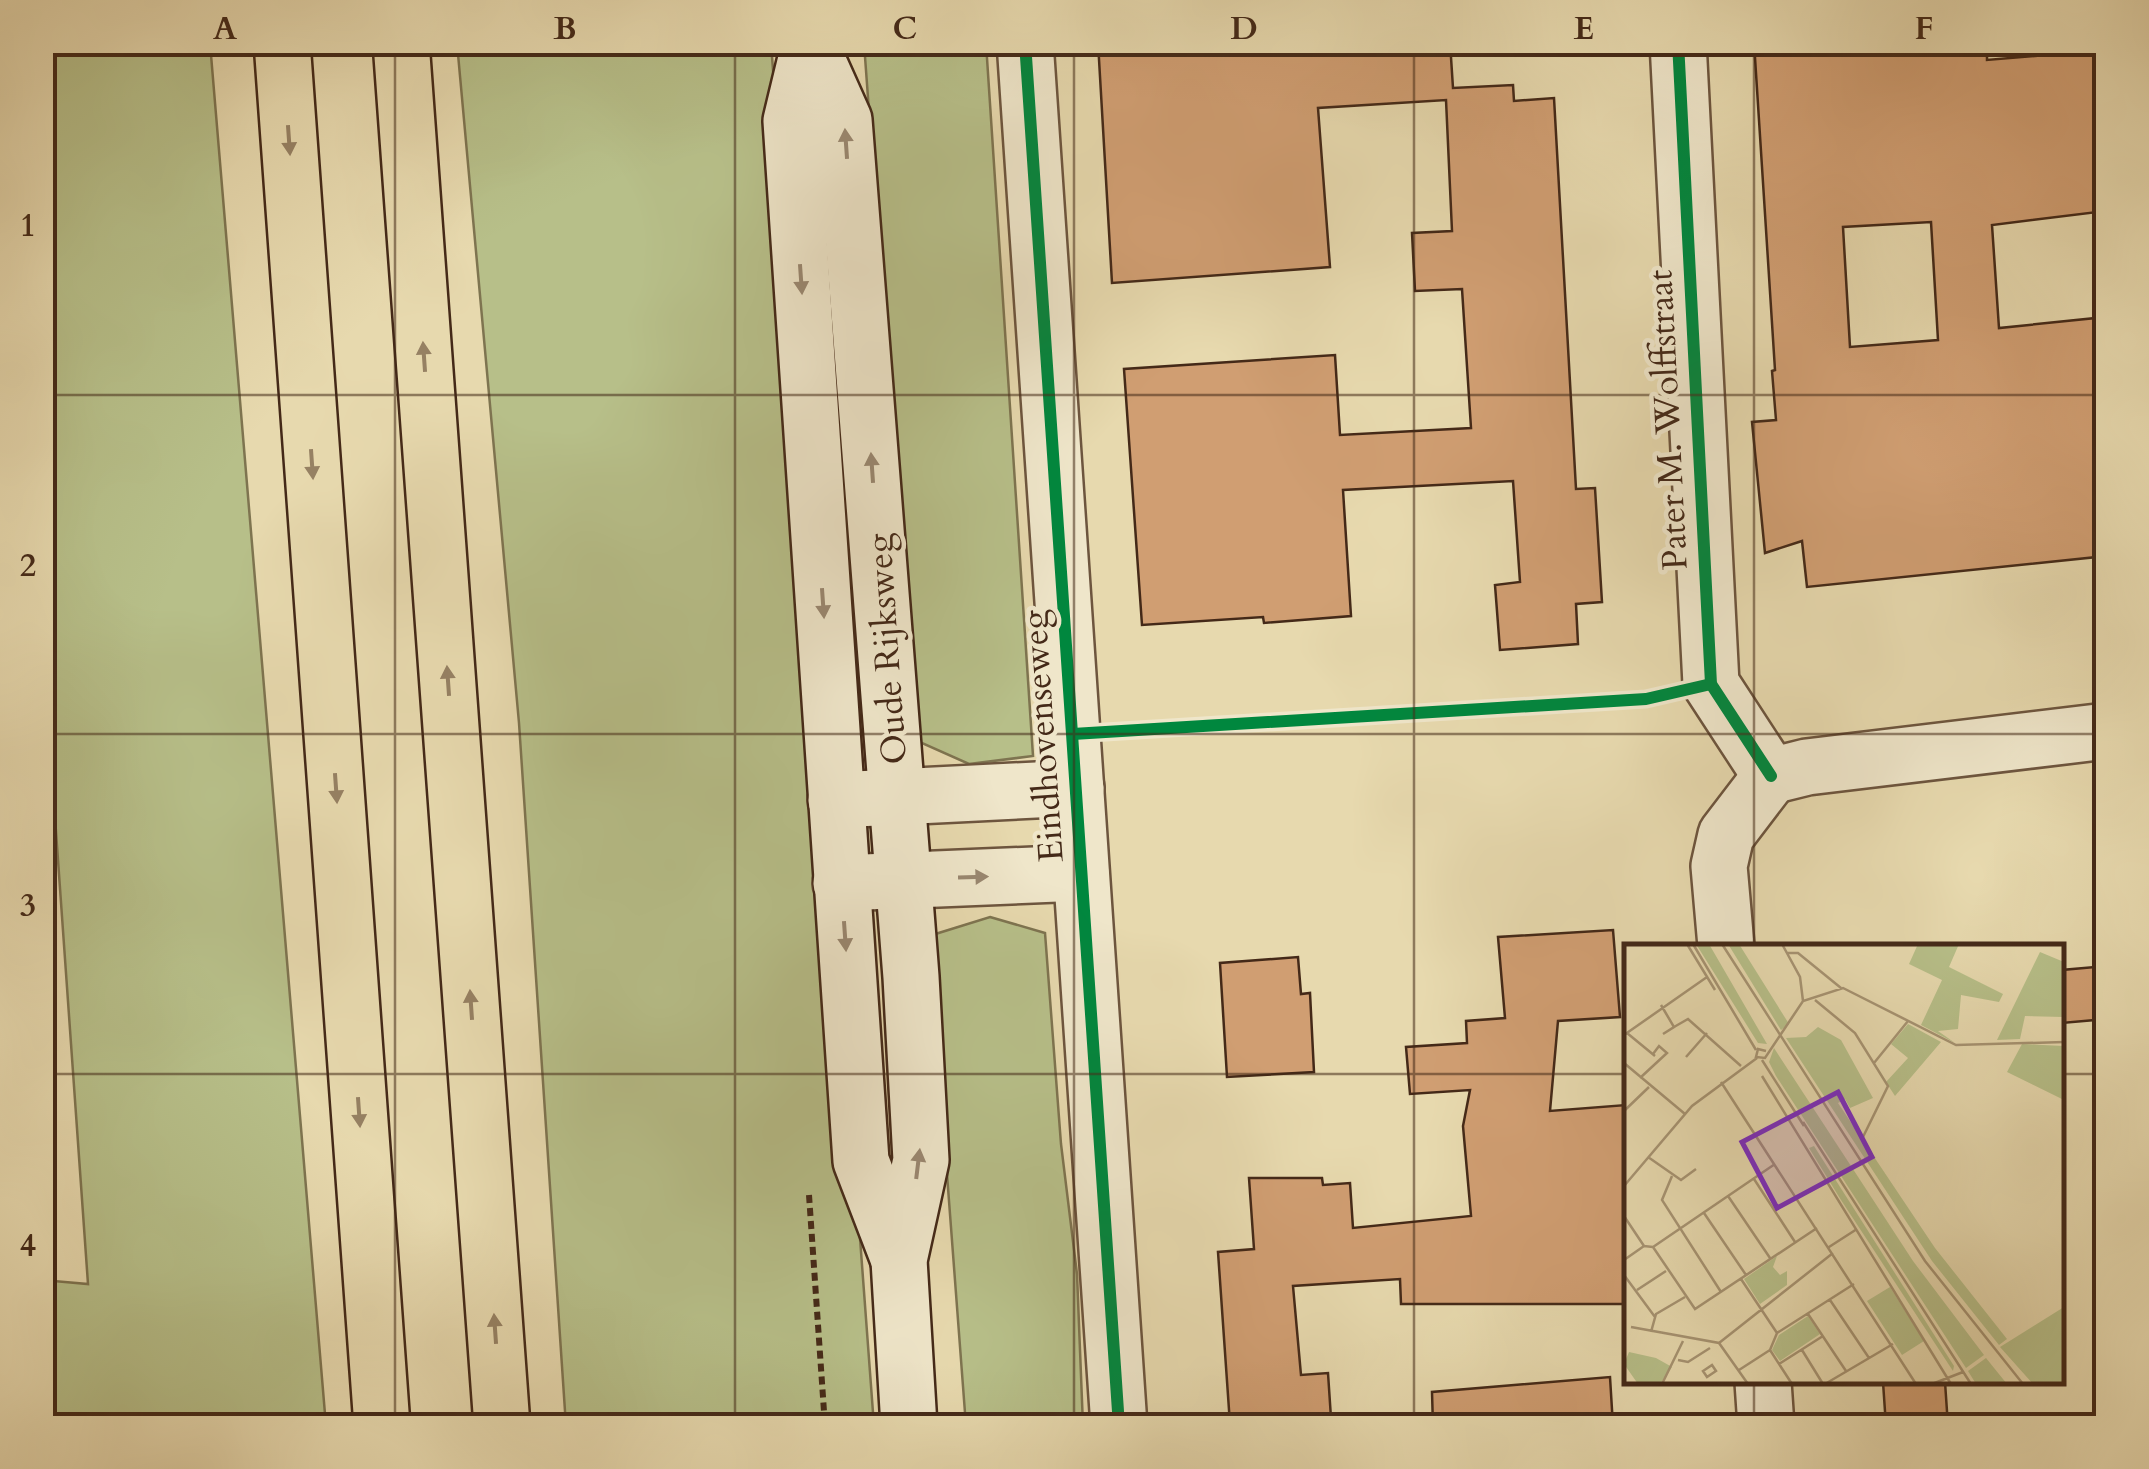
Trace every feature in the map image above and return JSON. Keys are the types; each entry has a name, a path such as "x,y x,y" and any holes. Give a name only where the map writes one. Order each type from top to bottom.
{"highway":[{"path":"282,42 382,1426"},
{"path":"401,42 502,1426"}],"street":[{"name":"Eindhovenseweg","path":"1025,42 1119,1426"},
{"name":"Pater M. Wolffstraat","path":"1678,42 1711,684 1771,776"},
{"name":"Oude Rijksweg","path":"810,43 844,120 911,977 921,1160 899,1260 909,1426"},
{"name":"Oude Rijksweg","path":"810,43 792,121 861,1161 899,1260"},
{"path":"1726,944 1719,866 1726,835 1771,776 1807,767 2106,731"},
{"name":"Eindhovenseweg","path":"836,800 1076,788"},
{"name":"Eindhovenseweg","path":"841,883 1081,872"},
{"path":"1763,1384 1766,1426"}],"green space":[{"path":"42,43 210,43 326,1426 43,1426 43,1280 88,1284 43,648"},
{"path":"457,43 771,43 874,1426 566,1426 519,723"},
{"path":"864,43 986,43 1033,756 969,764 915,740"},
{"path":"990,917 1045,933 1061,1144 1077,1274 1083,1426 966,1426 929,936"}],"building":[{"path":"1098,42 1450,42 1453,88 1513,85 1514,101 1554,98 1576,489 1595,488 1602,602 1576,604 1578,644 1500,650 1495,585 1520,582 1513,481 1343,490 1351,616 1264,623 1263,617 1142,625 1124,369 1335,355 1340,435 1471,428 1462,289 1415,291 1412,233 1452,231 1446,100 1318,108 1330,267 1112,283"},
{"path":"1754,42 1971,42 1971,55 1987,55 1987,60 2106,50 2106,211 1992,225 1999,328 2106,317 2106,556 1807,587 1802,541 1765,553 1752,422 1776,420 1772,371 1775,370","holes":["1931,222 1938,340 1850,347 1843,227"]},
{"path":"1613,930 1620,1017 1558,1021 1550,1111 1624,1105 1624,1304 1401,1304 1400,1279 1293,1286 1301,1375 1328,1373 1331,1418 1230,1424 1218,1252 1254,1249 1249,1178 1322,1178 1323,1185 1350,1183 1353,1228 1471,1216 1463,1126 1470,1090 1410,1094 1406,1047 1467,1043 1466,1021 1505,1018 1498,937"},
{"path":"1298,957 1301,994 1310,993 1314,1072 1227,1077 1220,963"},
{"path":"2106,966 2106,1019 2064,1023 2064,970"},
{"path":"1610,1377 1613,1426 1433,1426 1432,1392"},
{"path":"1883,1384 1945,1384 1948,1426 1886,1426"}],"cycle path":[{"path":"1025,42 1119,1426"},
{"path":"1678,42 1711,684 1771,776"},
{"path":"1073,734 1646,699 1711,684"}]}
